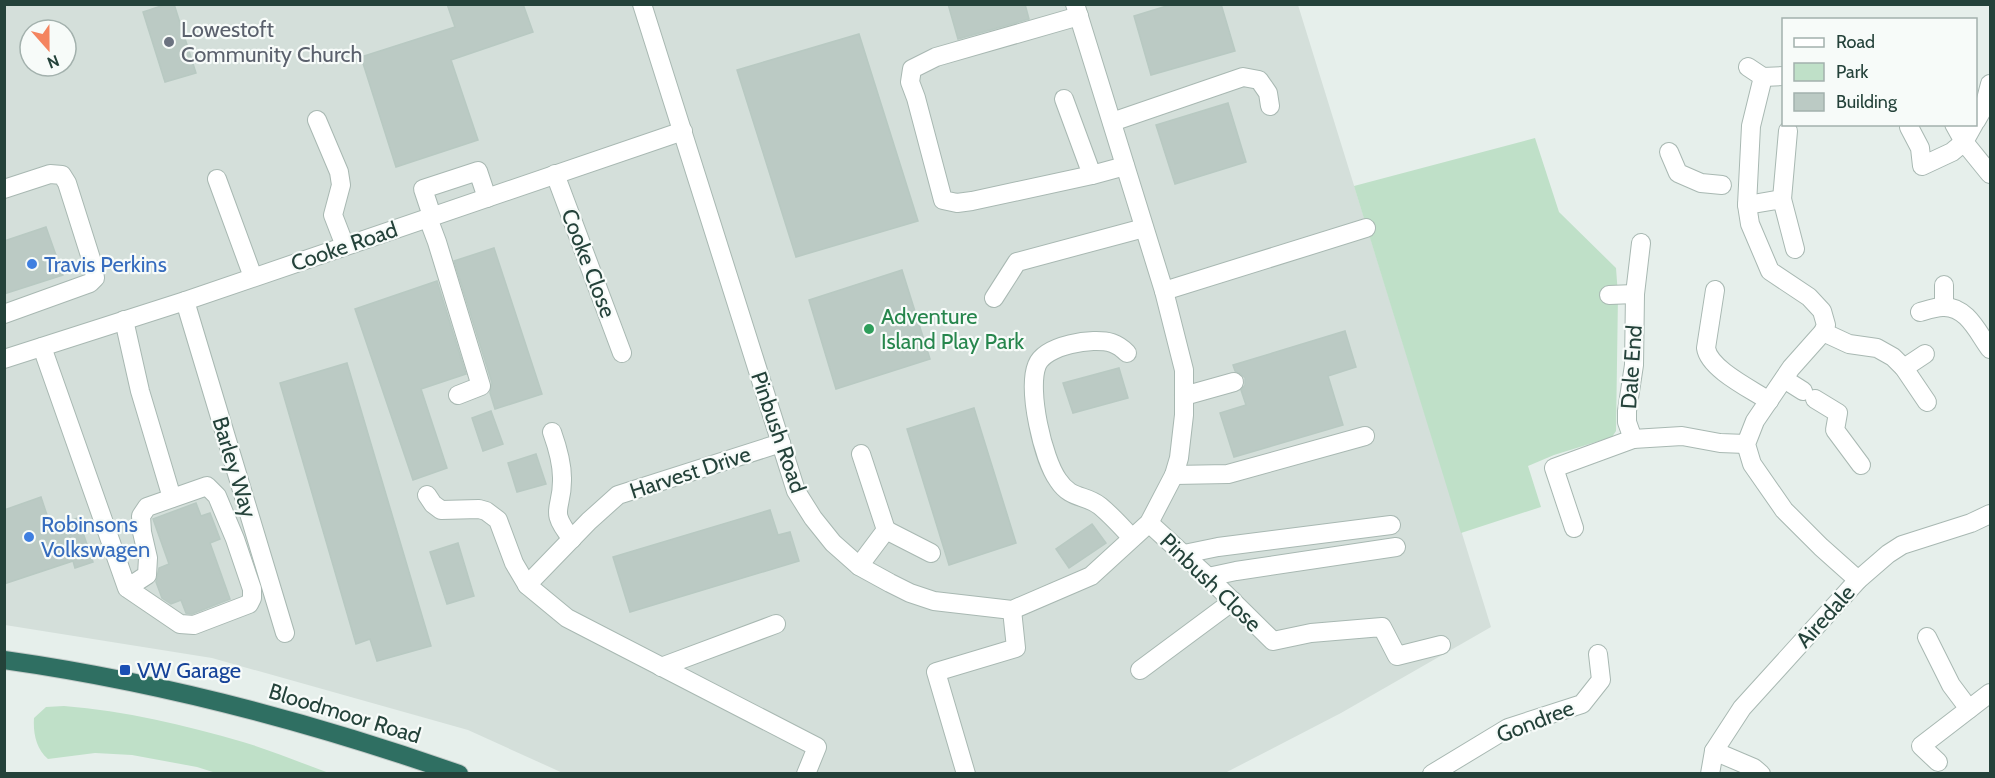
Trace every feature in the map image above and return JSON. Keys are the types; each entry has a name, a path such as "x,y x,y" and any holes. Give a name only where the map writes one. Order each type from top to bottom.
{"highway":[{"name":"Bloodmoor Road","path":"4,660 120,680 236,705 377,745 459,774"}],"street":[{"name":"Pinbush Road","path":"642,4 796,491 813,518 833,543 859,566 910,593 934,601 1012,610 1091,576 1149,523 1174,475 1179,458 1185,415 1184,370 1164,291 1077,10"},
{"path":"1077,10 936,57 912,69 909,82 916,98 943,200 972,201 1125,166"},
{"path":"1748,66 1763,77 1782,76"},
{"path":"1112,122 1243,77 1259,80 1268,93 1270,106"},
{"path":"1763,77 1734,185 1747,205 1750,224 1770,271 1809,297 1822,310 1826,325 1755,420 1746,444 1752,464 1784,510 1858,580"},
{"path":"1977,119 1984,107 1990,84"},
{"path":"1064,99 1092,175"},
{"path":"317,120 339,172 341,185 333,215 345,246"},
{"path":"1955,126 1964,142 1990,174"},
{"path":"1909,127 1920,147 1922,166 1952,152 1964,142 1973,126"},
{"name":"Cooke Road","path":"4,359 184,301 683,131"},
{"path":"1788,132 1782,199 1795,249"},
{"path":"1669,152 1678,173 1701,183 1734,185"},
{"path":"458,395 482,386 423,189 478,171 487,198"},
{"path":"4,189 50,174 62,175 67,183 95,273 95,278 90,283 4,314"},
{"name":"Cooke Close","path":"555,174 622,353"},
{"path":"217,179 253,277"},
{"path":"1747,205 1782,199"},
{"path":"994,298 1017,262 1144,228"},
{"path":"1164,291 1366,228"},
{"name":"Dale End","path":"1633,439 1627,422 1627,411 1634,365 1635,294 1641,243"},
{"path":"1944,285 1944,307"},
{"path":"1715,290 1706,348 1707,356 1718,368 1769,401"},
{"name":"Dale End","path":"1609,295 1635,294"},
{"name":"Barley Way","path":"184,301 285,633"},
{"path":"1920,312 1944,307 1958,310 1971,321 1990,349"},
{"path":"124,320 140,391 172,498"},
{"path":"1823,332 1850,344 1877,348 1893,357 1904,368 1927,402"},
{"path":"1127,353 1121,347 1098,341 1067,345 1048,354 1040,360 1036,367 1034,407 1048,459 1056,479 1065,490 1077,498 1098,505 1132,538"},
{"path":"42,347 128,588 180,624 194,625 249,604 252,598 252,589 217,496 207,486 147,507 141,516 148,558 147,575 128,588"},
{"path":"1904,368 1925,354"},
{"path":"1784,379 1838,413 1835,430 1861,465"},
{"path":"1184,396 1234,382"},
{"path":"552,432 562,477 556,514 561,526 572,539"},
{"path":"1174,475 1228,474 1365,436"},
{"name":"Dale End","path":"1574,528 1554,468 1633,439 1682,436 1719,443 1746,444"},
{"name":"Harvest Drive","path":"527,585 618,495 781,443"},
{"path":"861,454 886,530 931,553"},
{"path":"427,495 441,510 479,509 498,520 514,562 527,585 567,618 817,747 806,774"},
{"name":"Airedale","path":"1710,774 1714,751 1742,708 1858,580 1888,554 1902,546 1932,534 1971,523 1990,514"},
{"name":"Pinbush Close","path":"1149,523 1273,641 1311,633 1382,627 1396,656 1441,645"},
{"path":"1184,554 1218,547 1391,525"},
{"path":"859,566 886,530"},
{"path":"1208,577 1396,547"},
{"path":"1140,670 1233,601"},
{"path":"966,774 936,672 1016,648 1012,610"},
{"path":"661,667 776,624"},
{"path":"1927,637 1951,685 1969,709"},
{"name":"Gondree","path":"1431,774 1455,768 1508,728 1582,704 1606,682 1598,654"},
{"path":"1938,762 1916,744 1990,693"},
{"path":"1714,751 1754,768 1761,774"}],"shaded area":[{"path":"4,5 1298,5 1491,627 1341,713 1225,773 565,774 468,730 212,658 5,625"}],"green space":[{"path":"1535,138 1559,212 1616,268 1618,295 1616,431 1612,437 1554,455 1528,466 1541,507 1461,533 1354,186"},
{"path":"64,706 132,715 199,730 254,746 329,773 216,773 197,767 132,755 95,753 48,759 36,740 34,718 46,707"}],"building":[{"name":"Lowestoft Community Church","path":"174,4 196,73 165,82 143,12"},
{"path":"447,4 523,4 533,32 451,60 478,140 396,167 361,57 455,27"},
{"path":"948,4 1025,4 1029,19 958,39"},
{"path":"1173,4 1221,4 1235,51 1151,75 1134,16"},
{"path":"859,34 918,221 796,257 737,70"},
{"path":"1228,103 1246,162 1175,184 1156,125"},
{"name":"Travis Perkins","path":"46,227 63,275 4,294 4,241"},
{"path":"494,248 542,394 495,409 490,393 492,383 454,261"},
{"name":"Adventure Island Play Park","path":"902,270 930,359 836,389 809,300"},
{"path":"437,281 466,374 421,389 447,468 413,480 355,309"},
{"path":"1345,331 1356,367 1328,376 1343,425 1234,457 1220,413 1246,405 1241,390 1245,385 1245,378 1235,371 1233,365"},
{"path":"347,363 431,646 377,661 370,639 356,644 280,383"},
{"path":"1119,368 1128,398 1073,413 1063,383"},
{"path":"974,408 1016,543 949,565 907,429"},
{"path":"491,411 503,444 483,451 472,418"},
{"path":"536,454 546,484 517,492 508,463"},
{"name":"Robinsons Volkswagen","path":"41,497 51,527 78,518 93,562 75,568 73,561 4,584 4,510"},
{"path":"196,503 201,516 210,513 220,539 210,543 230,599 192,614 186,613 181,600 171,604 162,598 156,582 159,568 169,564 153,519"},
{"path":"770,510 778,535 790,532 799,561 630,612 613,557"},
{"path":"1092,524 1106,543 1069,568 1056,549"},
{"path":"458,543 474,596 447,604 430,552"}],"place":[{"name":"Lowestoft Community Church","path":"169,42"},
{"name":"Travis Perkins","path":"32,264"},
{"name":"Adventure Island Play Park","path":"869,329"},
{"name":"Robinsons Volkswagen","path":"29,537"},
{"name":"VW Garage","path":"125,670"}]}
